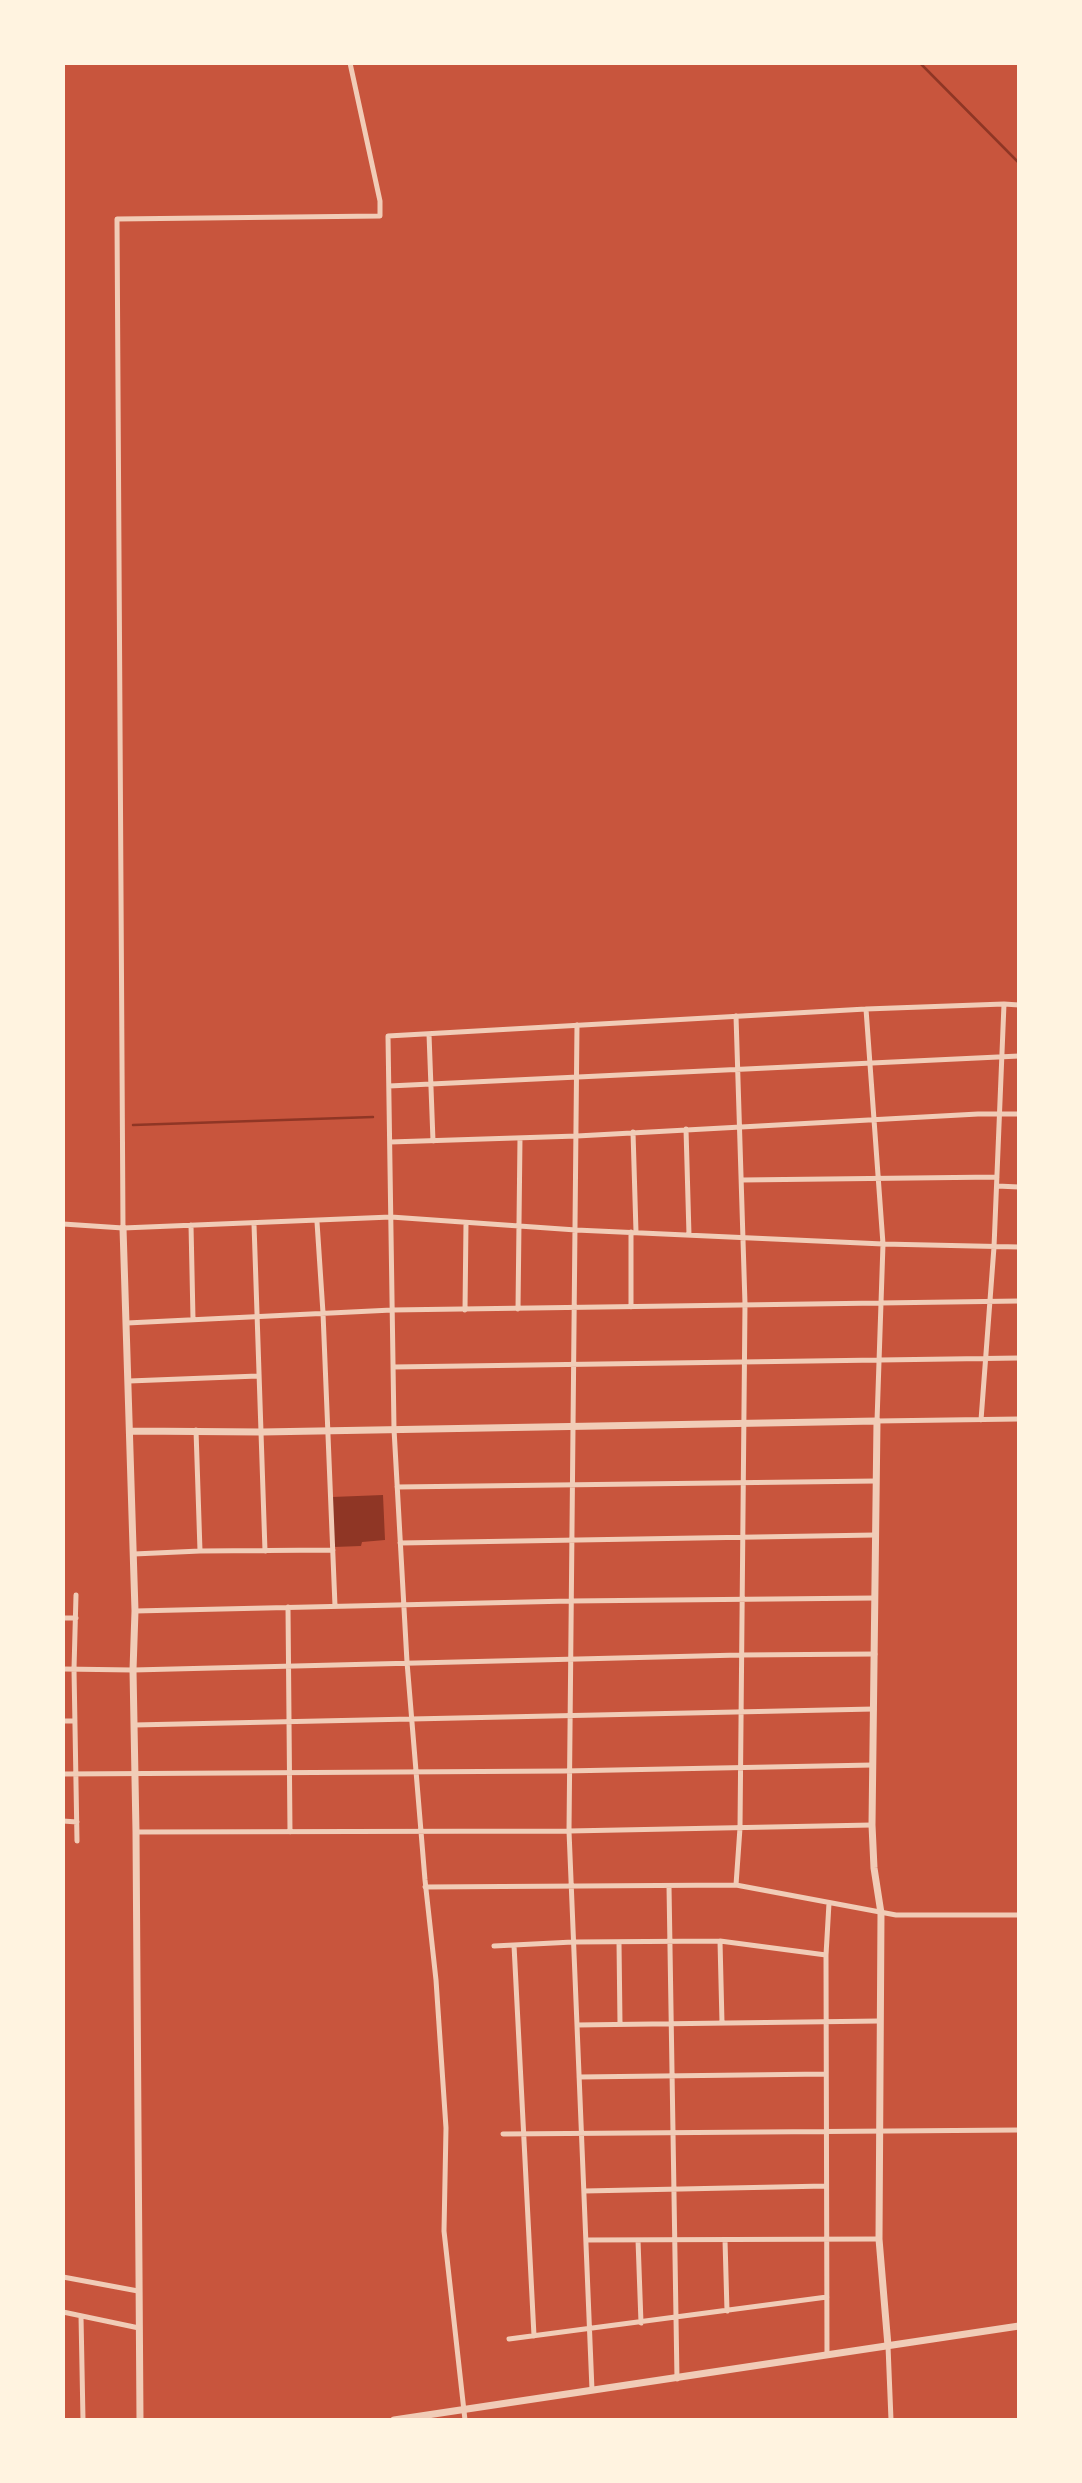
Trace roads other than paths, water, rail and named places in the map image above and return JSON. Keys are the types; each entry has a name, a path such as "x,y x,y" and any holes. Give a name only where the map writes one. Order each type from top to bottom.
{"street":[{"path":"140,2420 133,1670 135,1611 123,1227 117,219 380,216 380,201 350,63"},
{"path":"981,1420 994,1247 1004,1004"},
{"path":"465,2420 444,2231 446,2128 436,1980 425,1887 411,1718 400,1543 394,1429 388,1036 866,1009 1004,1004 1019,1006"},
{"path":"866,1009 883,1244 877,1421 872,1825 874,1868 881,1913 879,2239 891,2420"},
{"path":"736,1016 745,1304 739,1711 740,1828 736,1885"},
{"path":"577,1026 568,1770 592,2390"},
{"path":"429,1034 433,1141"},
{"path":"389,1086 1019,1056"},
{"path":"390,1142 577,1136 1019,1114"},
{"path":"686,1129 689,1235"},
{"path":"631,1307 634,1232 633,1132"},
{"path":"518,1309 520,1138"},
{"path":"742,1180 997,1177"},
{"path":"996,1186 1019,1188"},
{"path":"63,1224 123,1227 317,1222 391,1217 576,1230 883,1244 1019,1247"},
{"path":"317,1222 335,1606"},
{"path":"254,1223 265,1551"},
{"path":"465,1310 466,1223"},
{"path":"191,1225 193,1319"},
{"path":"127,1323 257,1315 392,1311 1019,1301"},
{"path":"393,1367 1019,1358"},
{"path":"129,1381 258,1376"},
{"path":"131,1431 262,1432 1019,1419"},
{"path":"196,1430 200,1550"},
{"path":"397,1487 876,1481"},
{"path":"400,1543 875,1535"},
{"path":"134,1554 200,1550 333,1550"},
{"path":"76,1595 74,1669 77,1841"},
{"path":"135,1611 570,1601 875,1598"},
{"path":"288,1606 290,1832"},
{"path":"63,1618 76,1618"},
{"path":"63,1669 133,1670 875,1654"},
{"path":"134,1725 874,1709"},
{"path":"63,1721 75,1721"},
{"path":"63,1774 873,1765"},
{"path":"63,1821 77,1822"},
{"path":"136,1832 569,1831 872,1825"},
{"path":"425,1887 736,1885 896,1915 1019,1914"},
{"path":"668,1886 677,2379"},
{"path":"827,2356 826,2022 829,1903"},
{"path":"494,1946 573,1942 720,1941 827,1955"},
{"path":"720,1941 722,2023"},
{"path":"619,1942 620,2024"},
{"path":"514,1945 534,2336"},
{"path":"577,2025 879,2021"},
{"path":"579,2077 826,2074"},
{"path":"503,2134 1019,2130"},
{"path":"584,2191 826,2186"},
{"path":"586,2241 879,2239"},
{"path":"638,2240 641,2323"},
{"path":"725,2240 727,2311"},
{"path":"63,2277 138,2291"},
{"path":"509,2339 827,2297"},
{"path":"63,2312 139,2328"},
{"path":"81,2316 83,2420"},
{"path":"394,2420 1019,2326"}],"waterway":[{"path":"920,63 1019,163"},
{"path":"133,1125 373,1117"}]}
